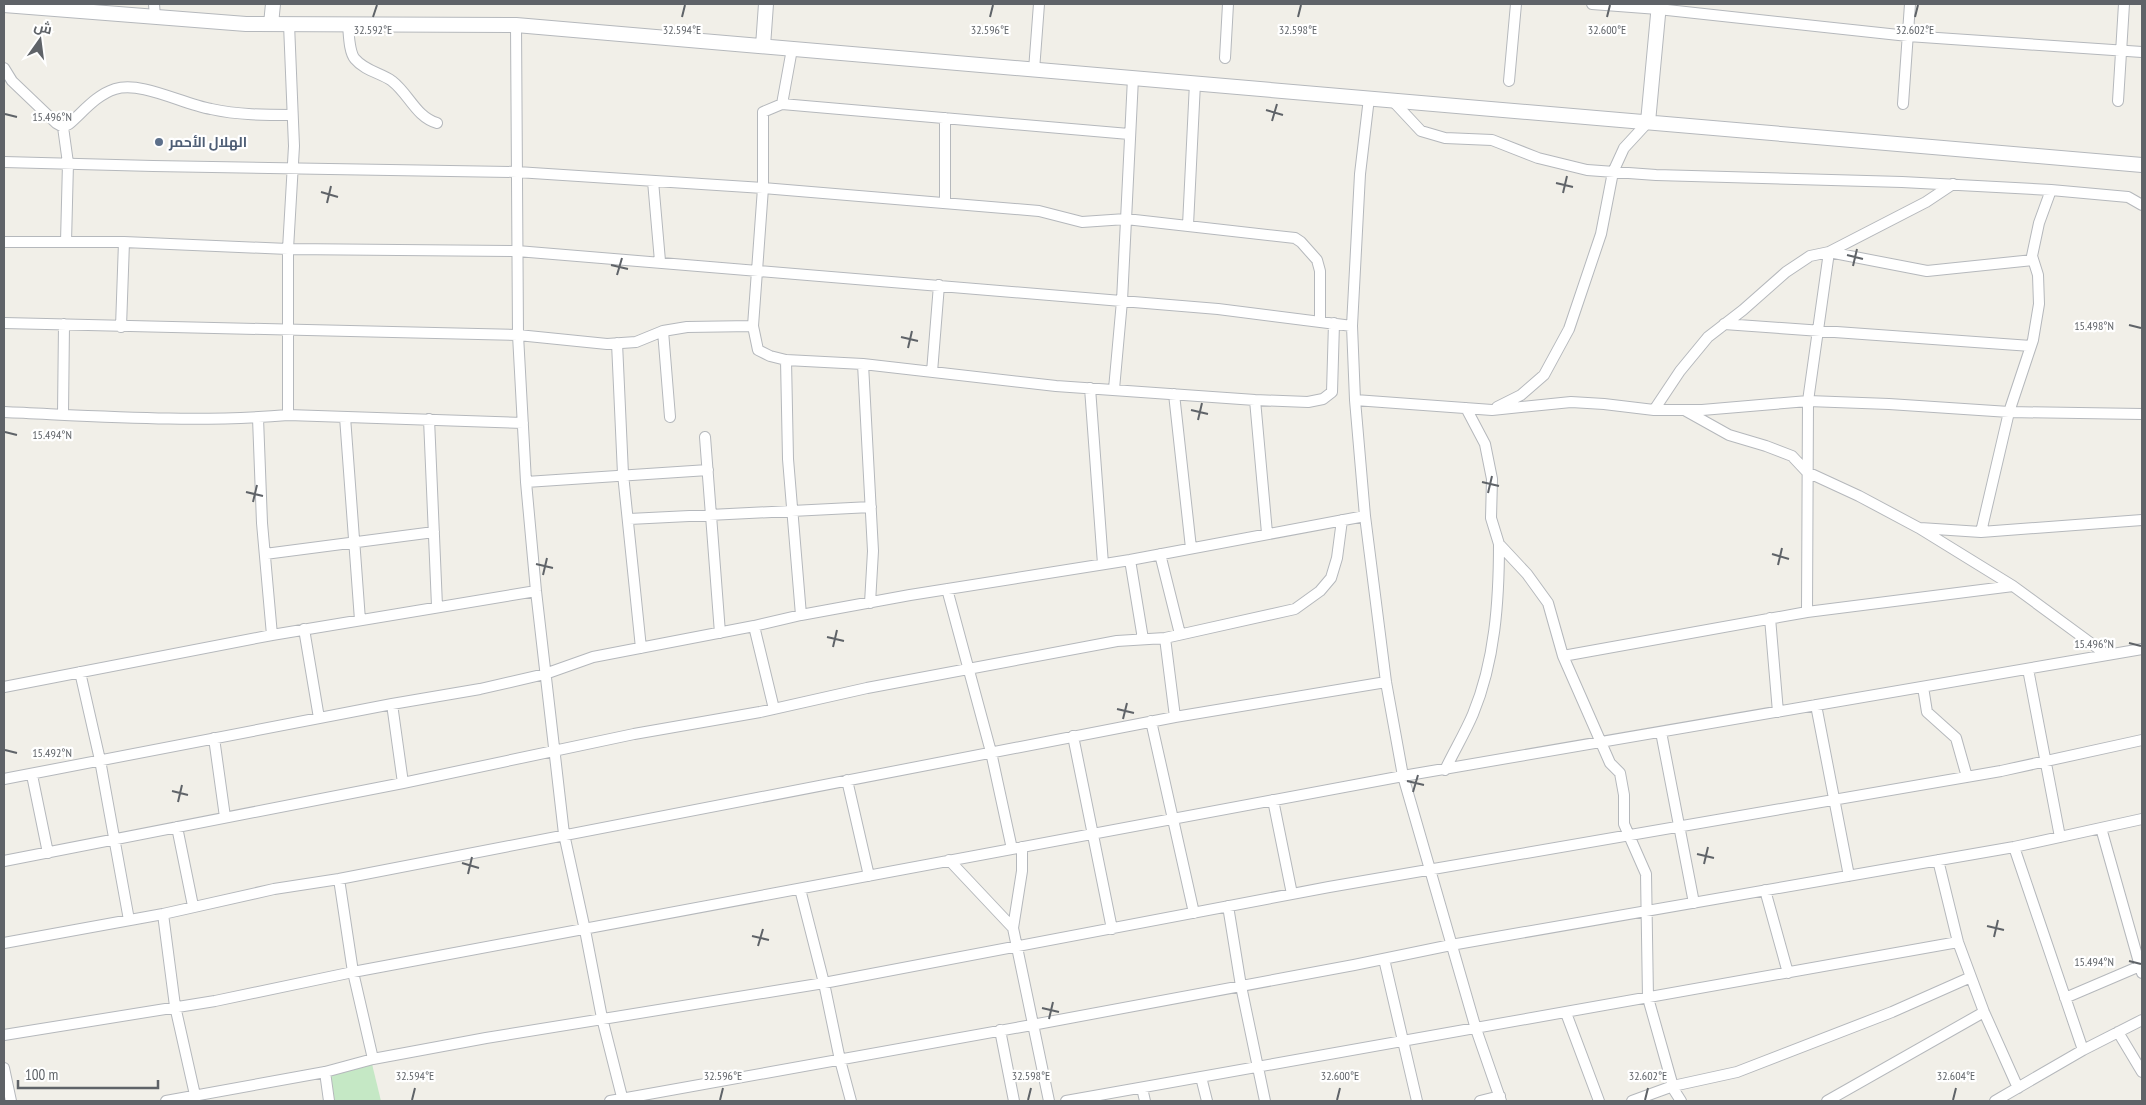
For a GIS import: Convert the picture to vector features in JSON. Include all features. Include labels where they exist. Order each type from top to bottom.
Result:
[{"type":"street","points":[[271,24],[273,4]]},
{"type":"street","points":[[763,46],[764,4]]},
{"type":"street","points":[[1034,70],[1039,4]]},
{"type":"street","points":[[1225,58],[1228,4]]},
{"type":"street","points":[[1509,81],[1516,4]]},
{"type":"street","points":[[1592,4],[1658,6],[1908,36],[2142,52]]},
{"type":"street","points":[[1903,104],[1910,4]]},
{"type":"street","points":[[2118,101],[2124,4]]},
{"type":"street","points":[[11,5],[155,10],[271,24],[348,26],[516,25],[2142,165]]},
{"type":"street","points":[[1492,410],[1521,395],[1544,375],[1568,329],[1601,234],[1613,172],[1624,148],[1648,122],[1658,6]]},
{"type":"street","points":[[288,415],[288,249],[294,169],[289,24]]},
{"type":"street","points":[[516,25],[518,335],[526,482],[536,591],[564,834],[586,930],[602,1018],[623,1100]]},
{"type":"street","points":[[348,26],[350,44],[355,59],[372,72],[392,81],[422,115],[437,123]]},
{"type":"street","points":[[782,104],[792,49]]},
{"type":"street","points":[[4,68],[12,81],[56,124],[63,126],[69,124],[100,96],[115,89],[132,87],[210,109],[257,116],[292,115]]},
{"type":"street","points":[[1114,389],[1122,301],[1133,78]]},
{"type":"street","points":[[1188,225],[1195,84]]},
{"type":"street","points":[[1369,98],[1360,174],[1352,326],[1355,400],[1365,516],[1386,682],[1403,776],[1476,1029],[1500,1099],[1480,1101]]},
{"type":"street","points":[[1392,100],[1421,131],[1445,138],[1492,140],[1538,158],[1587,170],[1953,184],[2051,190],[2128,197],[2142,205]]},
{"type":"street","points":[[1129,134],[782,104],[763,112],[763,188],[752,326],[758,350],[770,356],[786,360],[863,364],[1090,388],[1308,402],[1323,399],[1330,395],[1332,389],[1334,323]]},
{"type":"street","points":[[945,118],[945,203]]},
{"type":"street","points":[[63,126],[68,163],[66,242]]},
{"type":"street","points":[[4,162],[517,172],[763,188],[1040,211],[1082,222],[1126,218],[1188,225],[1294,238],[1301,242],[1317,260],[1320,271],[1320,322]]},
{"type":"street","points":[[653,181],[660,261]]},
{"type":"street","points":[[1654,410],[1680,371],[1708,337],[1786,272],[1810,256],[1828,252],[1926,202],[1953,184]]},
{"type":"street","points":[[1981,532],[2009,412],[2031,346],[2040,304],[2038,275],[2032,256],[2039,223],[2051,190]]},
{"type":"street","points":[[4,242],[124,242],[288,249],[517,251],[660,261],[1218,309],[1352,326]]},
{"type":"street","points":[[121,327],[124,242]]},
{"type":"street","points":[[1828,252],[1927,270],[2033,260]]},
{"type":"street","points":[[1807,612],[1808,401],[1828,252]]},
{"type":"street","points":[[932,372],[939,285]]},
{"type":"street","points":[[4,323],[518,335],[580,343],[636,342],[663,331],[687,327],[752,326]]},
{"type":"street","points":[[64,324],[64,414]]},
{"type":"street","points":[[1724,324],[2031,346]]},
{"type":"street","points":[[663,331],[670,417]]},
{"type":"street","points":[[617,343],[623,474],[641,648]]},
{"type":"street","points":[[786,360],[788,459],[801,615]]},
{"type":"street","points":[[863,364],[873,551],[870,603]]},
{"type":"street","points":[[1090,388],[1103,564]]},
{"type":"street","points":[[1174,394],[1190,548]]},
{"type":"street","points":[[1256,400],[1267,533]]},
{"type":"street","points":[[1355,400],[1492,410],[1571,402],[1654,410],[1685,410],[1748,407],[1808,401],[2009,412],[2142,414]]},
{"type":"street","points":[[1445,770],[1473,715],[1487,674],[1495,624],[1499,575],[1499,544],[1491,518],[1492,479],[1485,444],[1466,408]]},
{"type":"street","points":[[1685,410],[1728,435],[1792,456],[1807,472],[1859,496],[1918,528],[2013,586],[2107,655]]},
{"type":"street","points":[[4,412],[64,414],[102,418],[258,418],[288,415],[522,423]]},
{"type":"street","points":[[345,417],[360,620]]},
{"type":"street","points":[[258,418],[265,554],[272,635]]},
{"type":"street","points":[[429,419],[437,606]]},
{"type":"street","points":[[705,437],[720,633]]},
{"type":"street","points":[[526,482],[623,474],[708,470]]},
{"type":"street","points":[[629,519],[871,507]]},
{"type":"street","points":[[4,779],[392,704],[480,689],[545,674],[593,657],[720,633],[801,615],[947,589],[1130,560],[1365,516]]},
{"type":"street","points":[[4,862],[403,783],[634,734],[774,709],[867,688],[1117,641],[1165,638],[1295,609],[1307,602],[1331,578],[1337,558],[1342,520]]},
{"type":"street","points":[[1918,528],[1981,532],[2142,520]]},
{"type":"street","points":[[265,554],[434,532]]},
{"type":"street","points":[[1499,544],[1527,574],[1548,603],[1563,656],[1610,763],[1620,774],[1624,795],[1624,824],[1646,874],[1648,998],[1673,1086],[1681,1101]]},
{"type":"street","points":[[1160,554],[1180,634]]},
{"type":"street","points":[[1130,560],[1142,639]]},
{"type":"street","points":[[1563,656],[1807,612],[2013,586]]},
{"type":"street","points":[[947,589],[1022,871],[1013,928],[1049,1101]]},
{"type":"street","points":[[4,687],[304,629],[536,591]]},
{"type":"street","points":[[1770,618],[1778,712]]},
{"type":"street","points":[[754,626],[774,709]]},
{"type":"street","points":[[304,629],[319,718]]},
{"type":"street","points":[[1165,638],[1175,717]]},
{"type":"street","points":[[4,1035],[215,1001],[353,972],[1403,776],[2142,649]]},
{"type":"street","points":[[2028,669],[2060,837]]},
{"type":"street","points":[[80,672],[100,760],[129,920]]},
{"type":"street","points":[[4,943],[163,914],[274,889],[339,879],[1151,721],[1386,682]]},
{"type":"street","points":[[1923,687],[1927,712],[1956,738],[1967,777]]},
{"type":"street","points":[[392,704],[403,783]]},
{"type":"street","points":[[1816,705],[1849,876]]},
{"type":"street","points":[[1151,721],[1194,913]]},
{"type":"street","points":[[1662,732],[1694,903]]},
{"type":"street","points":[[1073,736],[1112,928]]},
{"type":"street","points":[[214,738],[225,817]]},
{"type":"street","points":[[166,1101],[325,1072],[373,1059],[602,1018],[694,1006],[1018,947],[1292,894],[1967,777],[2142,740]]},
{"type":"street","points":[[32,774],[48,853]]},
{"type":"street","points":[[847,780],[869,876]]},
{"type":"street","points":[[1273,800],[1292,894]]},
{"type":"street","points":[[610,1101],[1032,1025],[1451,945],[2014,847],[2142,820]]},
{"type":"street","points":[[178,827],[193,906]]},
{"type":"street","points":[[2065,998],[2141,969],[2101,828]]},
{"type":"street","points":[[2014,847],[2083,1050]]},
{"type":"street","points":[[949,860],[1013,928]]},
{"type":"street","points":[[1938,860],[1958,942],[1984,1012],[2018,1088]]},
{"type":"street","points":[[339,879],[353,972],[373,1059]]},
{"type":"street","points":[[800,889],[851,1101]]},
{"type":"street","points":[[1765,890],[1788,973]]},
{"type":"street","points":[[1228,906],[1241,986],[1265,1101]]},
{"type":"street","points":[[163,914],[175,1006],[195,1095]]},
{"type":"street","points":[[1066,1101],[1958,942]]},
{"type":"street","points":[[1384,959],[1417,1101]]},
{"type":"street","points":[[1632,1101],[1673,1086],[1737,1072],[1892,1012],[1971,977]]},
{"type":"street","points":[[1829,1101],[1984,1012]]},
{"type":"street","points":[[1566,1013],[1599,1101]]},
{"type":"street","points":[[1995,1101],[2083,1050],[2142,1020]]},
{"type":"street","points":[[1000,1030],[1014,1101]]},
{"type":"street","points":[[2118,1032],[2142,1072]]},
{"type":"street","points":[[4,1068],[11,1101]]},
{"type":"street","points":[[325,1072],[329,1101]]},
{"type":"street","points":[[1201,1077],[1207,1101]]},
{"type":"street","points":[[1142,1088],[1145,1101]]},
{"type":"green space","points":[[372,1064],[381,1101],[333,1101],[329,1074]]},
{"type":"place","name":"الهلال الأحمر","points":[[159,142]]}]
